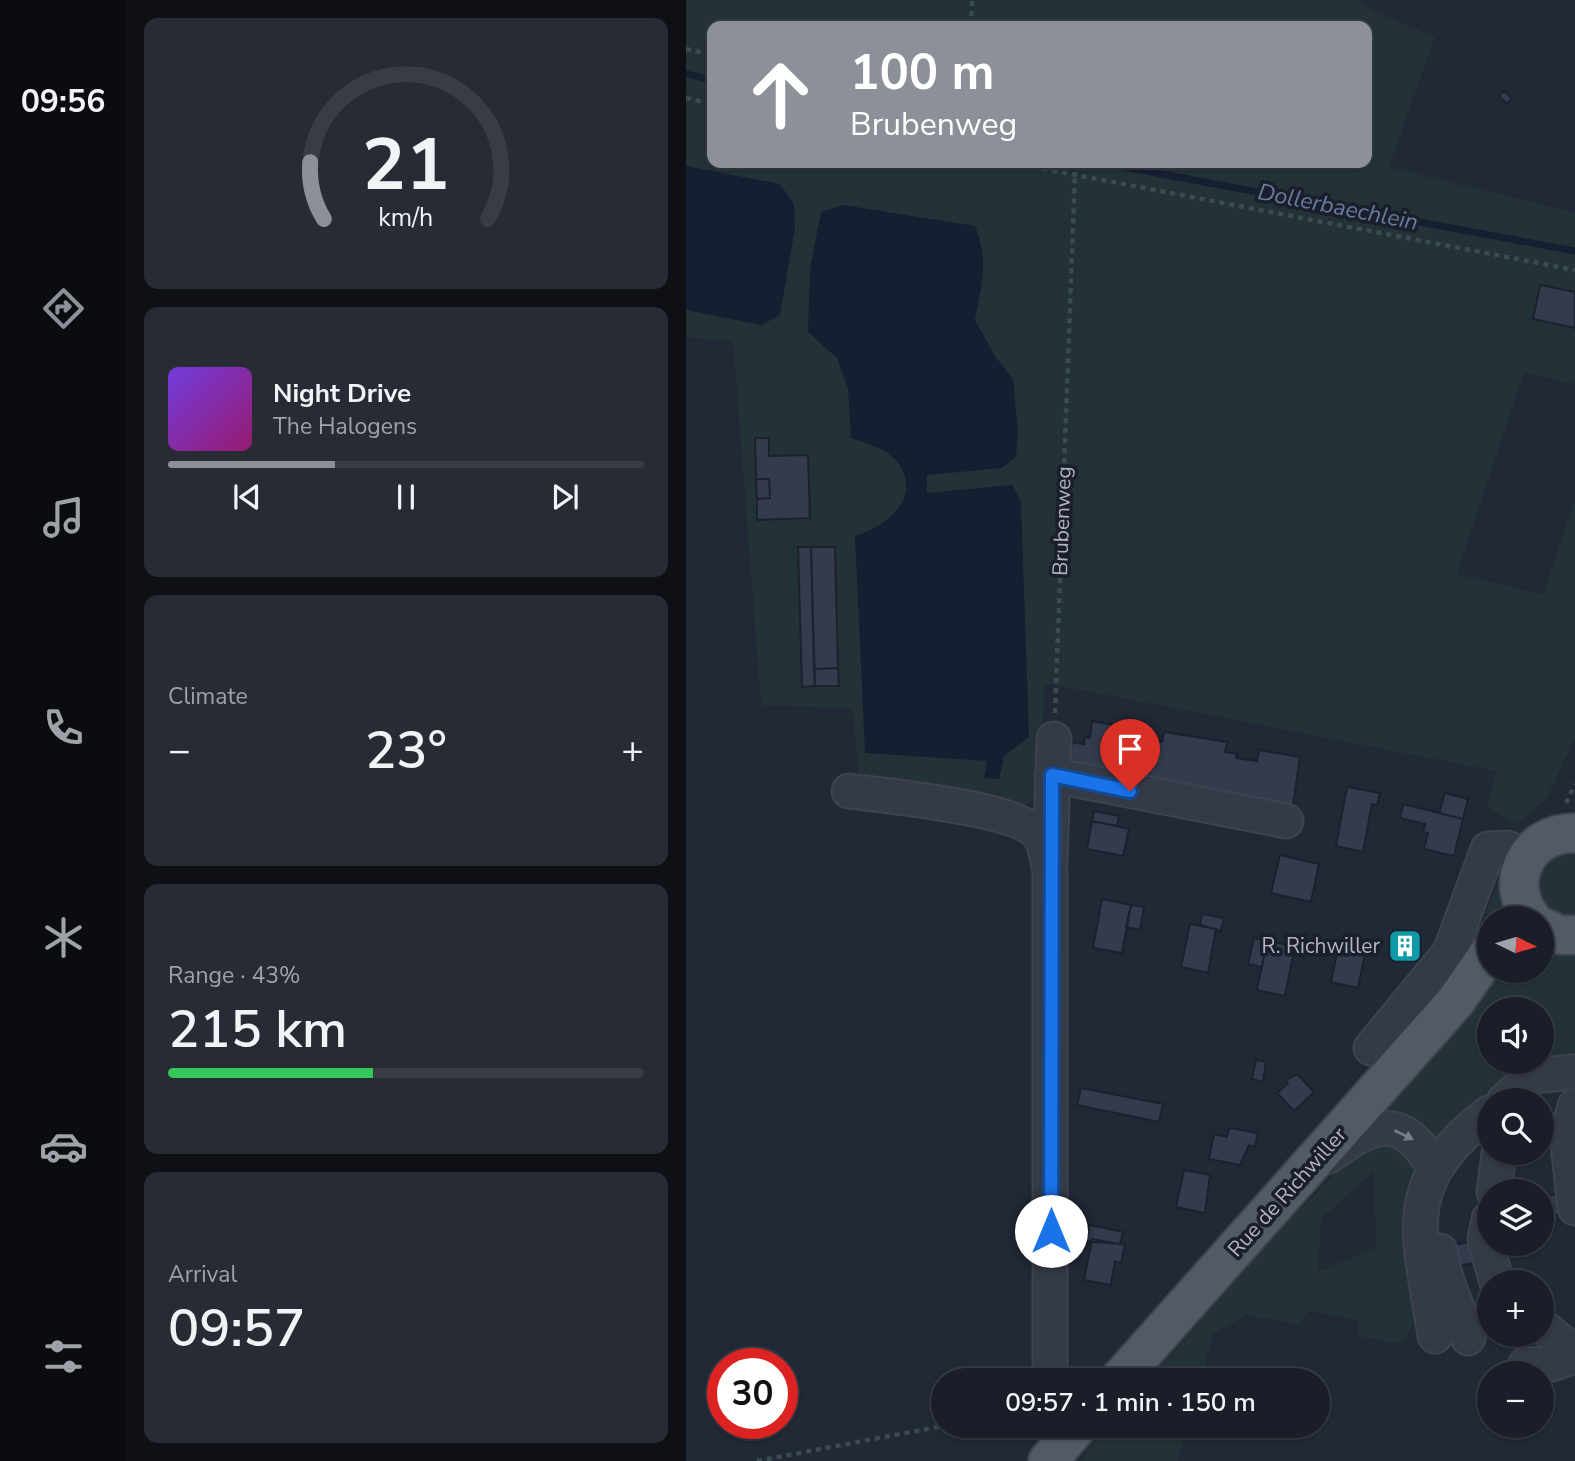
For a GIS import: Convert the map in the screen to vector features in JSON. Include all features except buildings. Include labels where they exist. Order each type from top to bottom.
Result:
[{"type":"main road","points":[[1530,906],[1518,881],[1527,855],[1535,845],[1569,821]]},
{"type":"main road","name":"Rue de Richwiller","points":[[1130,1368],[1455,1002],[1477,970]]},
{"type":"main road","name":"Rue de Richwiller","points":[[1455,1002],[1477,983]]},
{"type":"street","points":[[1050,1368],[1050,870],[1054,739]]},
{"type":"street","points":[[1052,775],[1286,821]]},
{"type":"street","points":[[849,791],[951,805],[1020,822],[1041,837],[1050,870]]},
{"type":"street","points":[[1371,1048],[1450,952],[1488,849],[1507,848],[1527,855]]},
{"type":"street","points":[[1519,1088],[1532,1076],[1575,1072]]},
{"type":"street","points":[[1554,1092],[1575,1091]]},
{"type":"street","points":[[1575,1106],[1567,1136],[1575,1208]]},
{"type":"street","points":[[1435,1336],[1419,1235],[1422,1202],[1434,1167],[1462,1134],[1477,1122]]},
{"type":"street","points":[[1303,1175],[1357,1135],[1379,1127],[1399,1131],[1420,1143],[1434,1167]]},
{"type":"street","points":[[1468,1338],[1443,1272],[1437,1231],[1443,1199],[1455,1169],[1477,1146]]},
{"type":"street","points":[[1554,1337],[1575,1355],[1554,1363]]},
{"type":"path","points":[[971,21],[972,0]]},
{"type":"path","points":[[686,49],[707,54]]},
{"type":"path","points":[[686,98],[707,103]]},
{"type":"path","points":[[1047,168],[1575,270]]},
{"type":"path","name":"Brubenweg","points":[[1054,739],[1075,172]]},
{"type":"path","points":[[1569,821],[1575,784]]},
{"type":"path","points":[[757,1461],[931,1428]]},
{"type":"shaded area","points":[[686,0],[1359,0],[1366,7],[1435,37],[1389,167],[1575,213],[1575,384],[1524,373],[1457,574],[1543,595],[1575,500],[1575,738],[1547,798],[1517,825],[1487,806],[1496,771],[1045,683],[1039,795],[1018,810],[861,811],[853,709],[761,705],[733,342],[686,337]]},
{"type":"shaded area","points":[[1566,853],[1575,853],[1575,917],[1561,914],[1542,898],[1539,878],[1553,859]]},
{"type":"shaded area","points":[[1503,868],[1508,900],[1505,906],[1489,906]]},
{"type":"shaded area","points":[[1575,947],[1575,1063],[1534,1088],[1477,1088],[1477,1123],[1436,1148],[1419,1310],[1403,1344],[1358,1336],[1359,1320],[1308,1311],[1300,1325],[1247,1315],[1214,1333],[1204,1368],[1159,1368],[1277,1233],[1364,1144],[1378,1117],[1471,1016],[1477,1001],[1477,1074],[1554,1074],[1554,997],[1479,996],[1492,984],[1554,984],[1554,949]],"holes":[[[1374,1171],[1376,1248],[1318,1272],[1321,1219]]]},
{"type":"shaded area","points":[[1099,1438],[1185,1438],[1178,1461],[1079,1461]]},
{"type":"water","points":[[686,166],[780,184],[794,204],[795,229],[780,315],[761,325],[686,310]]},
{"type":"water","points":[[843,205],[975,226],[979,239],[983,273],[975,320],[995,356],[1013,379],[1018,432],[1016,457],[1002,468],[927,475],[927,493],[1012,485],[1021,501],[1029,737],[1004,756],[999,779],[984,778],[987,761],[865,753],[855,536],[888,519],[903,500],[906,489],[905,477],[895,459],[877,448],[851,438],[848,389],[837,358],[808,332],[810,269],[821,212]]},
{"type":"waterway","name":"Dollerbaechlein","points":[[686,74],[707,79]]},
{"type":"waterway","name":"Dollerbaechlein","points":[[1129,168],[1575,251]]},
{"type":"place","name":"R. Richwiller","points":[[1405,946]]},
{"type":"route","points":[[1051,1231],[1052,775],[1130,791]]}]
